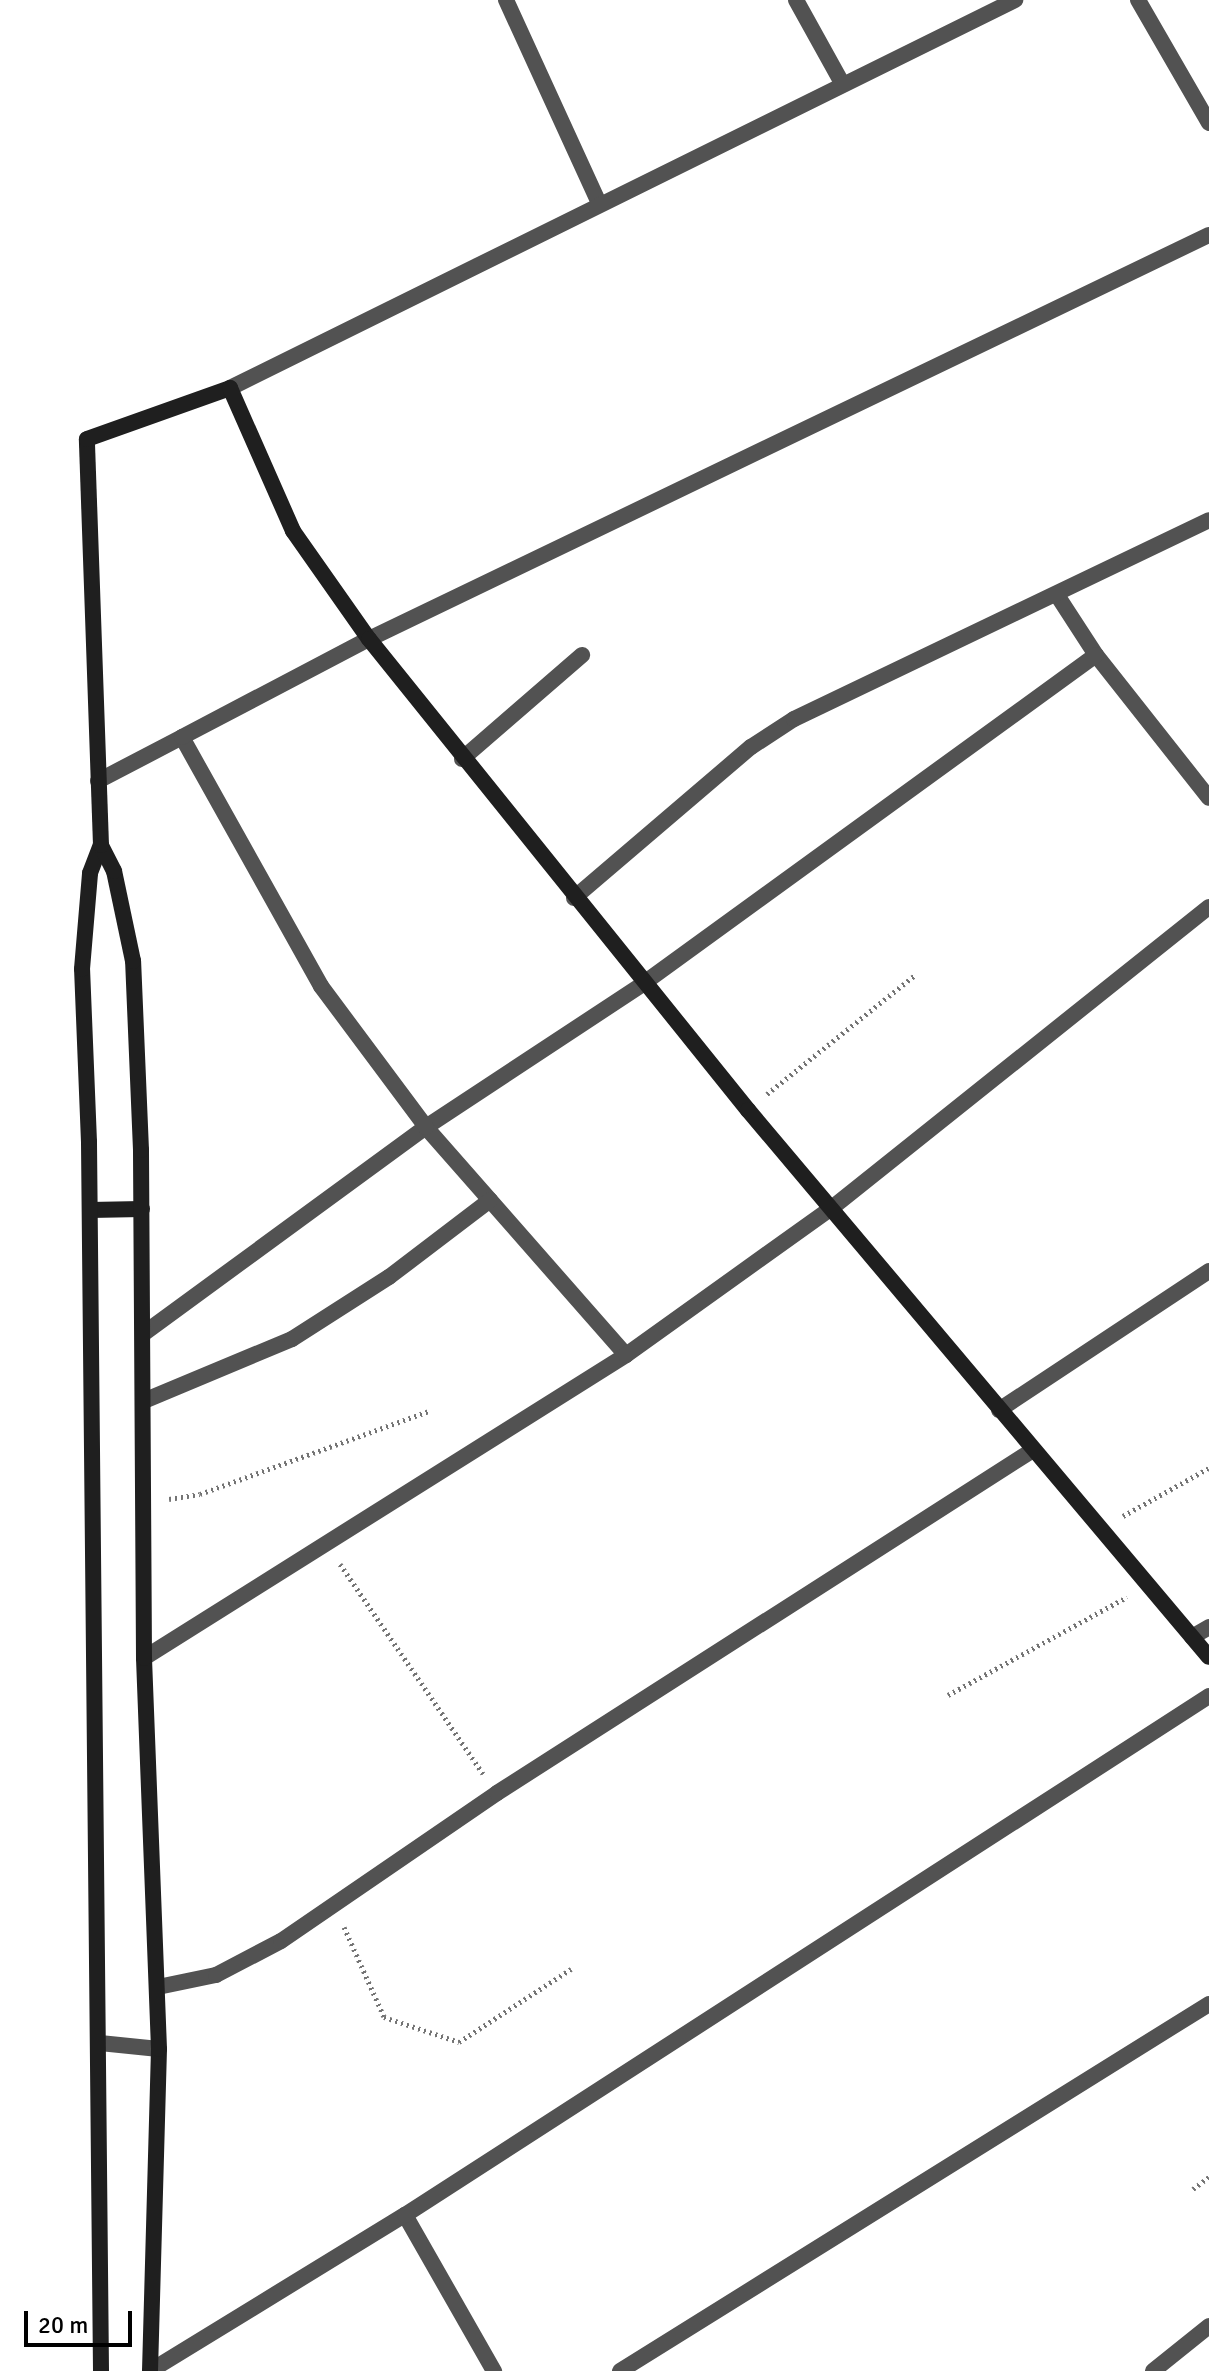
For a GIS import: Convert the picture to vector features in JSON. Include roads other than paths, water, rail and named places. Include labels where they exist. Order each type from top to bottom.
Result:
[{"type":"street","points":[[506,0],[599,203]]},
{"type":"street","points":[[796,0],[842,83]]},
{"type":"street","points":[[150,2371],[159,2049],[144,1658],[146,1400],[142,1209],[133,961],[114,871],[101,845],[87,439],[230,388],[1015,0]]},
{"type":"street","points":[[1138,0],[1209,123]]},
{"type":"street","points":[[98,781],[369,639],[1209,235]]},
{"type":"street","points":[[230,388],[293,531],[369,639],[462,759],[748,1110],[833,1207],[999,1410],[1209,1657]]},
{"type":"street","points":[[574,898],[751,747],[794,719],[848,689],[1057,595],[1209,520]]},
{"type":"street","points":[[1057,595],[1096,655],[1209,798]]},
{"type":"street","points":[[462,759],[582,655]]},
{"type":"street","points":[[143,1334],[426,1127],[644,983],[1096,655]]},
{"type":"street","points":[[182,737],[321,986],[426,1127],[626,1355]]},
{"type":"street","points":[[101,845],[90,873],[82,969],[90,1210],[101,2371]]},
{"type":"street","points":[[144,1658],[328,1547],[626,1355],[833,1207],[1209,907]]},
{"type":"street","points":[[146,1400],[304,1332],[389,1277],[490,1200]]},
{"type":"street","points":[[90,1210],[142,1209]]},
{"type":"street","points":[[999,1410],[1209,1271]]},
{"type":"street","points":[[158,1987],[216,1975],[335,1907],[497,1793],[1033,1450]]},
{"type":"street","points":[[1192,1637],[1209,1627]]},
{"type":"street","points":[[150,2371],[405,2215],[1209,1696]]},
{"type":"street","points":[[620,2371],[1209,2004]]},
{"type":"street","points":[[100,2043],[159,2049]]},
{"type":"street","points":[[405,2215],[494,2371]]},
{"type":"street","points":[[1153,2371],[1209,2326]]}]
